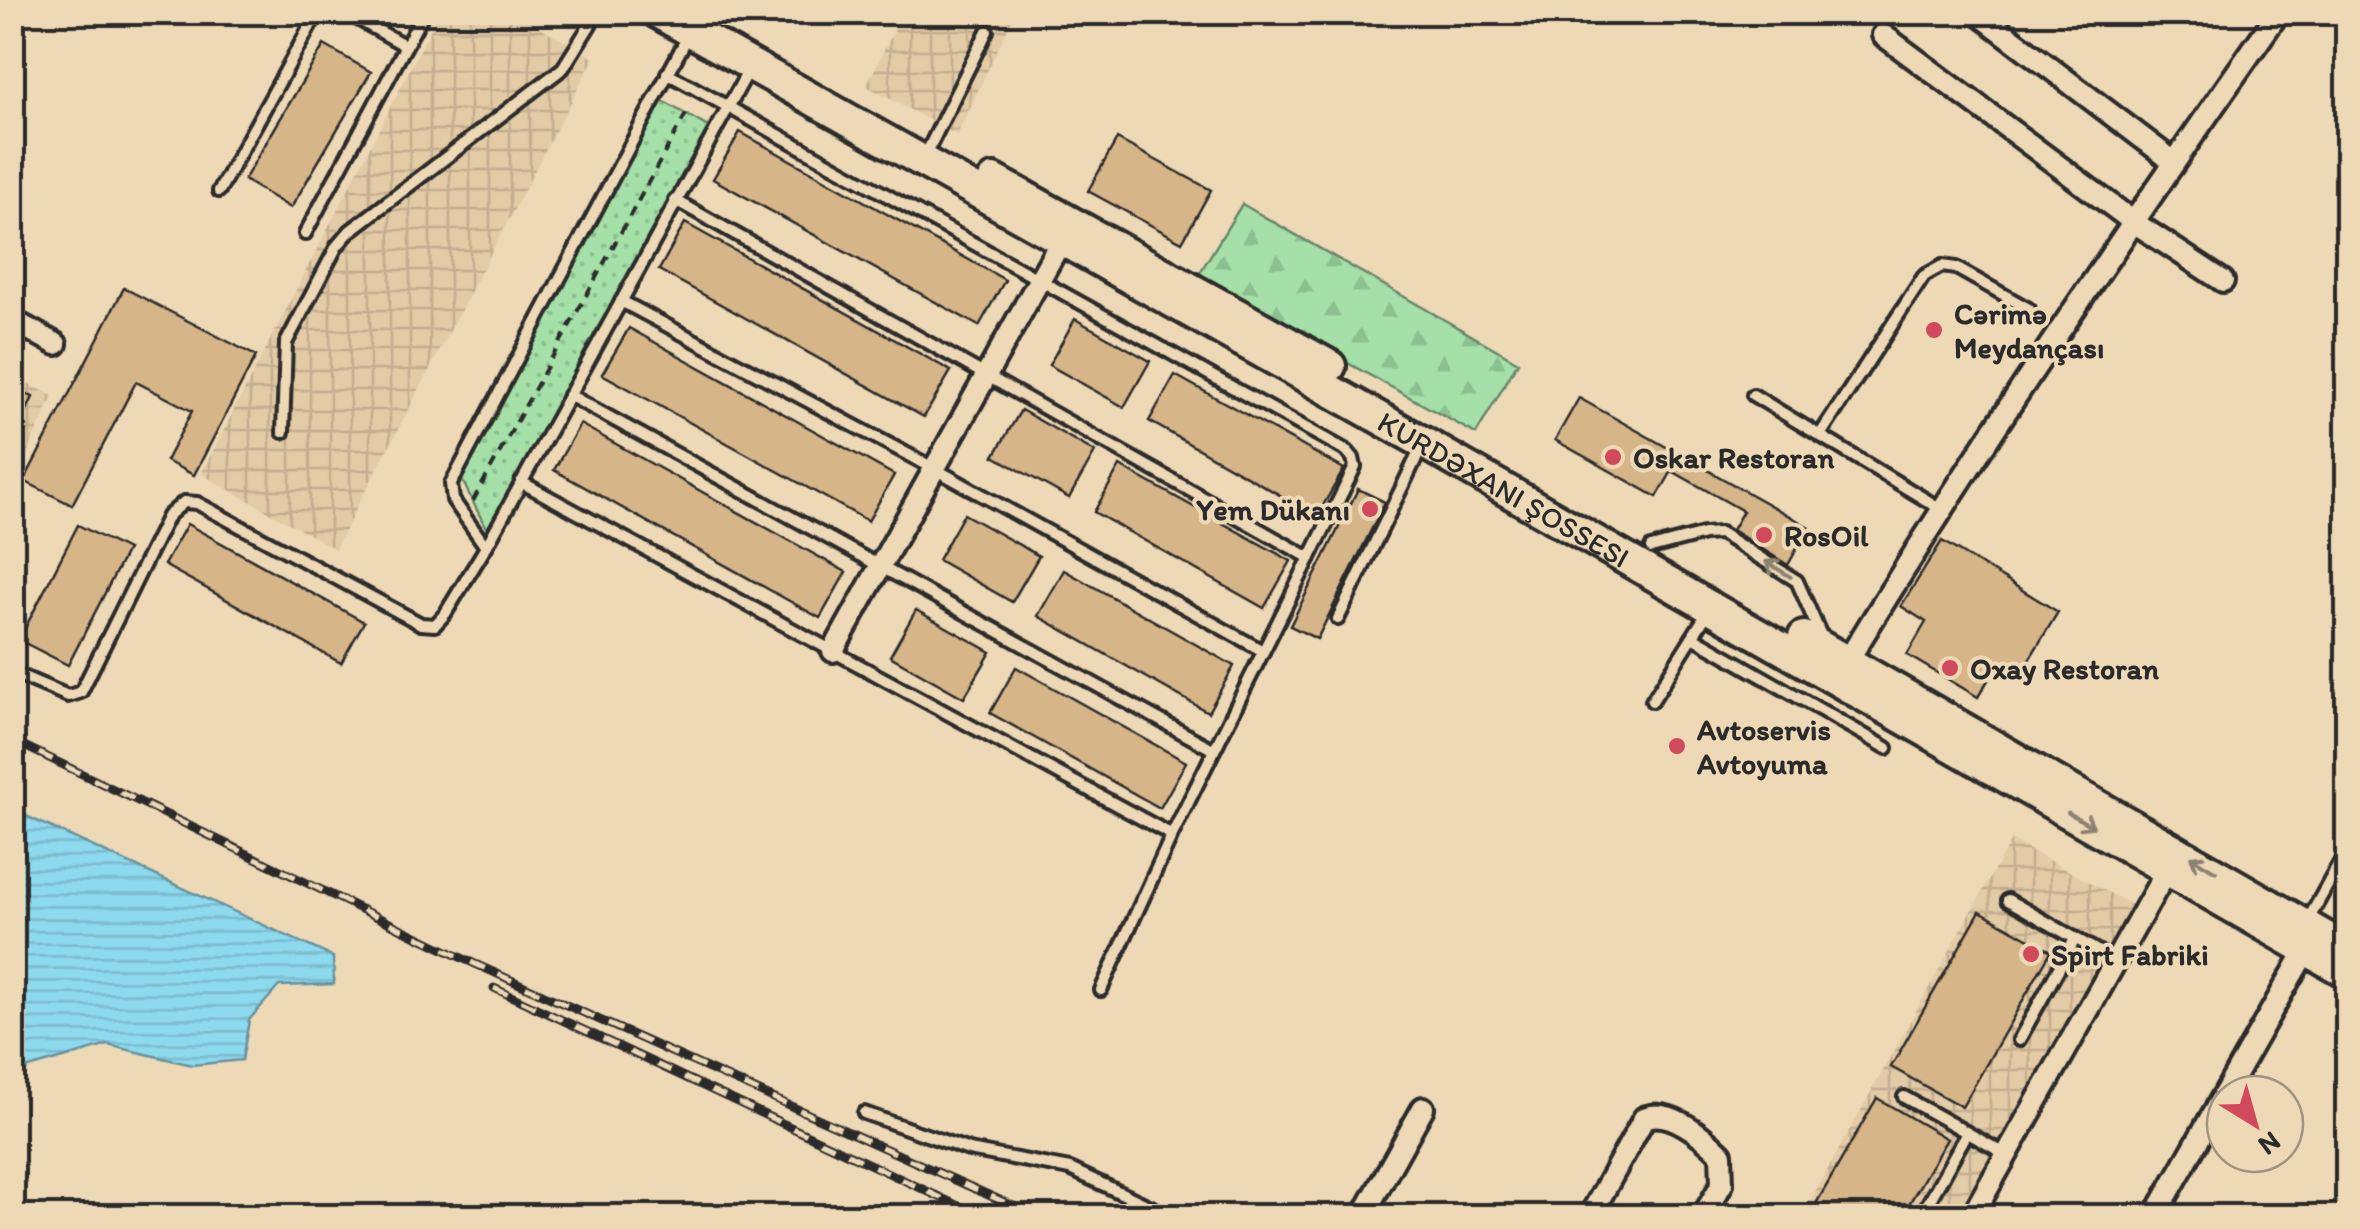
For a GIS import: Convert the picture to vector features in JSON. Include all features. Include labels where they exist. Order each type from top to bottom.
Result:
[{"type":"main road","points":[[657,12],[694,22],[930,146],[1424,443],[1711,607],[1830,659],[2306,938],[2348,973]]},
{"type":"main road","points":[[694,22],[751,66],[1067,231],[1651,548],[2167,870],[2306,938],[2348,949]]},
{"type":"street","points":[[1830,659],[1940,509],[2279,12]]},
{"type":"street","points":[[1979,14],[2174,162]]},
{"type":"street","points":[[1883,35],[2135,223],[2223,281]]},
{"type":"street","points":[[833,651],[1067,231]]},
{"type":"street","points":[[12,320],[56,344]]},
{"type":"street","points":[[1972,1216],[2167,870]]},
{"type":"street","points":[[2155,1216],[2306,938]]},
{"type":"street","points":[[1363,1216],[1423,1108]]},
{"type":"street","points":[[1590,1216],[1644,1118],[1655,1114],[1668,1117],[1706,1140],[1721,1154],[1722,1184],[1704,1216]]},
{"type":"lane","points":[[219,191],[318,12]]},
{"type":"lane","points":[[345,12],[406,46]]},
{"type":"lane","points":[[306,234],[424,12]]},
{"type":"lane","points":[[283,432],[286,343],[336,246],[350,231],[563,68],[598,12]]},
{"type":"lane","points":[[486,547],[453,500],[450,484],[694,22]]},
{"type":"lane","points":[[930,146],[987,30]]},
{"type":"lane","points":[[12,672],[68,696],[81,692],[168,516],[184,502],[197,503],[421,624],[435,625],[446,614],[486,547],[751,66]]},
{"type":"lane","points":[[667,73],[1354,458],[1355,467],[1172,835],[1101,990]]},
{"type":"lane","points":[[676,200],[1310,558]]},
{"type":"lane","points":[[1820,435],[1924,276],[1942,266],[1956,268],[2029,310]]},
{"type":"lane","points":[[621,300],[1264,652]]},
{"type":"lane","points":[[569,394],[1214,750]]},
{"type":"lane","points":[[1753,394],[1940,509]]},
{"type":"lane","points":[[1338,619],[1393,499],[1424,443]]},
{"type":"lane","points":[[521,482],[1172,835]]},
{"type":"lane","points":[[1651,548],[1720,533],[1797,582],[1830,659]]},
{"type":"lane","points":[[1652,700],[1711,607]]},
{"type":"lane","points":[[1693,637],[1886,748]]},
{"type":"lane","points":[[2306,938],[2348,848]]},
{"type":"lane","points":[[2008,900],[2115,961]]},
{"type":"lane","points":[[2020,1040],[2075,939]]},
{"type":"lane","points":[[1904,1097],[2008,1156]]},
{"type":"lane","points":[[864,1113],[969,1150],[1070,1169],[1170,1216]]},
{"type":"lane","points":[[1921,1216],[1967,1132]]},
{"type":"path","points":[[473,501],[686,114]]},
{"type":"shaded area","points":[[439,13],[515,13],[594,58],[335,549],[201,474]]},
{"type":"shaded area","points":[[903,13],[1015,13],[957,135],[866,86]]},
{"type":"shaded area","points":[[13,376],[53,396],[13,485]]},
{"type":"shaded area","points":[[13,485],[24,493],[13,520]]},
{"type":"shaded area","points":[[2011,840],[2134,906],[1961,1216],[1802,1216]]},
{"type":"green space","points":[[661,100],[708,127],[487,530],[462,480]]},
{"type":"green space","points":[[1242,204],[1518,362],[1476,434],[1196,279]]},
{"type":"water","points":[[13,810],[333,957],[334,984],[279,986],[249,1020],[242,1060],[192,1065],[108,1045],[29,1068],[13,1079]]},
{"type":"building","points":[[324,45],[371,72],[291,208],[244,180]]},
{"type":"building","points":[[740,132],[1005,280],[979,326],[713,179]]},
{"type":"building","points":[[1117,139],[1211,190],[1182,242],[1088,191]]},
{"type":"building","points":[[685,223],[951,371],[924,417],[659,270]]},
{"type":"building","points":[[124,288],[256,356],[194,475],[166,461],[192,411],[136,382],[72,505],[24,481]]},
{"type":"building","points":[[1075,319],[1150,361],[1124,407],[1049,365]]},
{"type":"building","points":[[629,328],[894,475],[868,521],[602,374]]},
{"type":"building","points":[[1175,375],[1344,469],[1317,516],[1149,421]]},
{"type":"building","points":[[12,387],[33,397],[12,442]]},
{"type":"building","points":[[1579,398],[1809,527],[1788,565],[1732,530],[1743,511],[1672,471],[1657,497],[1555,440]]},
{"type":"building","points":[[1021,410],[1095,452],[1069,498],[994,456]]},
{"type":"building","points":[[580,424],[846,572],[820,618],[554,470]]},
{"type":"building","points":[[1120,466],[1291,561],[1264,608],[1094,512]]},
{"type":"building","points":[[1358,489],[1385,502],[1317,639],[1290,626]]},
{"type":"building","points":[[964,514],[1039,556],[1012,602],[938,560]]},
{"type":"building","points":[[187,524],[364,622],[341,663],[164,565]]},
{"type":"building","points":[[78,525],[127,550],[68,665],[19,640]]},
{"type":"building","points":[[1942,541],[2058,612],[2018,678],[1997,665],[1978,697],[1907,655],[1926,622],[1901,606]]},
{"type":"building","points":[[1064,570],[1234,666],[1208,712],[1038,616]]},
{"type":"building","points":[[916,610],[991,652],[964,698],[890,656]]},
{"type":"building","points":[[1016,667],[1186,762],[1160,808],[990,713]]},
{"type":"building","points":[[1980,911],[2051,951],[1962,1107],[1891,1067]]},
{"type":"building","points":[[1877,1098],[1947,1139],[1902,1216],[1809,1216]]},
{"type":"railway","points":[[12,740],[462,958],[1035,1216]]},
{"type":"railway","points":[[494,988],[980,1216]]},
{"type":"place","name":"Cərimə Meydançası","points":[[1934,330]]},
{"type":"place","name":"Oskar Restoran","points":[[1613,457]]},
{"type":"place","name":"Yem Dükanı","points":[[1370,509]]},
{"type":"place","name":"RosOil","points":[[1764,535]]},
{"type":"place","name":"Oxay Restoran","points":[[1950,668]]},
{"type":"place","name":"Avtoservis Avtoyuma","points":[[1677,746]]},
{"type":"place","name":"Spirt Fabriki","points":[[2031,954]]}]
